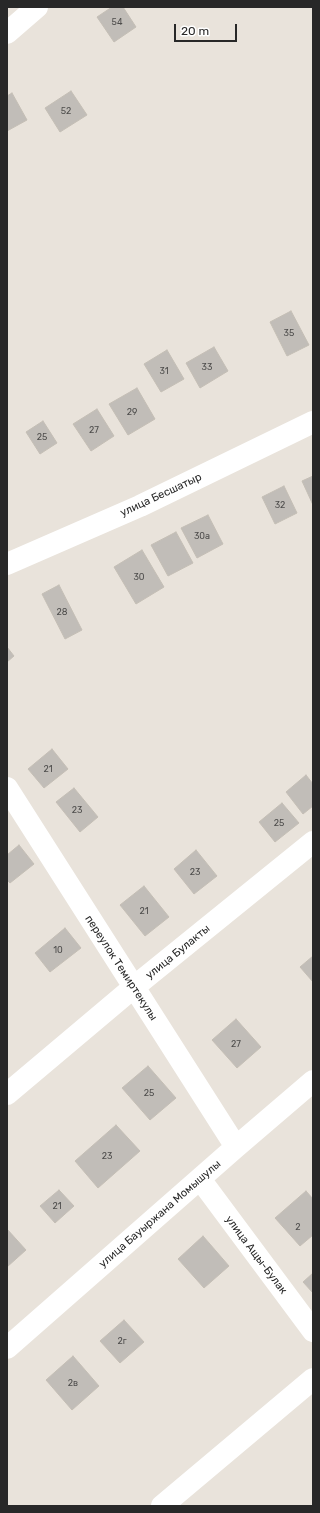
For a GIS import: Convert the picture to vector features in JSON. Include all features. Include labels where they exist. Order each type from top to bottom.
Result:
[{"type":"street","points":[[7,33],[37,7]]},
{"type":"street","name":"улица Бесшатыр","points":[[7,564],[140,506],[313,422]]},
{"type":"street","name":"переулок Темиртекулы","points":[[7,788],[236,1147]]},
{"type":"street","name":"улица Булакты","points":[[7,1094],[134,987],[313,842]]},
{"type":"street","name":"улица Бауыржана Момышулы","points":[[7,1348],[313,1081]]},
{"type":"street","name":"улица Ащы-Булак","points":[[200,1179],[313,1330]]},
{"type":"street","points":[[162,1506],[313,1379]]},
{"type":"building","points":[[112,7],[123,7],[136,27],[114,42],[97,17]]},
{"type":"building","points":[[71,91],[87,115],[60,132],[45,108]]},
{"type":"building","points":[[12,93],[27,120],[7,131],[7,96]]},
{"type":"building","points":[[291,311],[309,345],[287,356],[270,322]]},
{"type":"building","points":[[214,347],[228,371],[200,388],[186,363]]},
{"type":"building","points":[[167,350],[184,379],[161,392],[144,364]]},
{"type":"building","points":[[137,388],[155,419],[128,435],[109,404]]},
{"type":"building","points":[[97,409],[114,436],[91,451],[73,424]]},
{"type":"building","points":[[43,421],[57,443],[40,454],[26,432]]},
{"type":"building","points":[[313,476],[313,505],[302,481]]},
{"type":"building","points":[[284,486],[297,513],[275,524],[262,497]]},
{"type":"building","points":[[208,515],[223,544],[197,558],[181,528]]},
{"type":"building","points":[[176,532],[193,563],[168,576],[151,545]]},
{"type":"building","points":[[142,550],[164,587],[136,604],[114,567]]},
{"type":"building","points":[[59,585],[82,630],[65,639],[42,594]]},
{"type":"building","points":[[7,647],[14,656],[7,662]]},
{"type":"building","points":[[52,749],[68,769],[44,788],[28,769]]},
{"type":"building","points":[[306,775],[313,784],[313,806],[303,814],[286,792]]},
{"type":"building","points":[[74,788],[98,817],[80,832],[56,802]]},
{"type":"building","points":[[282,803],[299,823],[275,842],[259,822]]},
{"type":"building","points":[[19,845],[34,864],[10,883],[7,880],[7,855]]},
{"type":"building","points":[[196,850],[217,876],[194,894],[174,869]]},
{"type":"building","points":[[144,886],[169,917],[145,936],[120,905]]},
{"type":"building","points":[[65,928],[81,948],[50,972],[35,953]]},
{"type":"building","points":[[313,956],[313,982],[300,967]]},
{"type":"building","points":[[236,1019],[261,1047],[237,1068],[212,1040]]},
{"type":"building","points":[[148,1066],[176,1098],[150,1120],[122,1088]]},
{"type":"building","points":[[116,1125],[140,1151],[98,1188],[75,1161]]},
{"type":"building","points":[[59,1190],[74,1206],[55,1223],[40,1206]]},
{"type":"building","points":[[306,1191],[313,1199],[313,1235],[300,1246],[275,1218]]},
{"type":"building","points":[[7,1229],[26,1250],[7,1267]]},
{"type":"building","points":[[203,1236],[229,1266],[204,1288],[178,1259]]},
{"type":"building","points":[[313,1273],[313,1293],[303,1282]]},
{"type":"building","points":[[124,1320],[144,1342],[120,1363],[100,1341]]},
{"type":"building","points":[[73,1356],[99,1386],[72,1410],[46,1380]]}]
